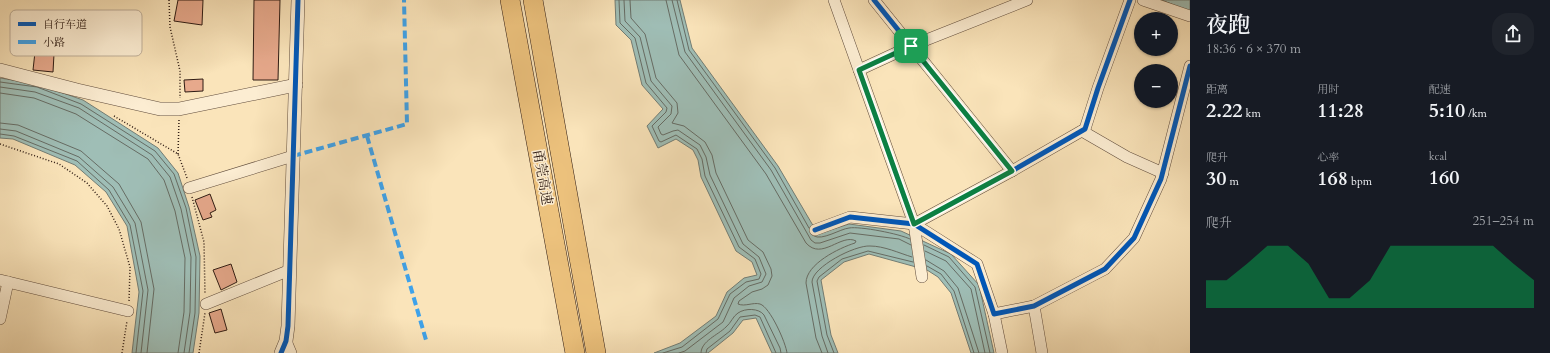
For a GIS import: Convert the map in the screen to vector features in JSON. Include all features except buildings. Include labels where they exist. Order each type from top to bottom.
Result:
[{"type":"highway","name":"甬莞高速","points":[[510,0],[575,353]]},
{"type":"highway","name":"甬莞高速","points":[[533,0],[596,353]]},
{"type":"street","points":[[286,349],[290,270],[298,0]]},
{"type":"street","points":[[874,0],[1012,171]]},
{"type":"street","points":[[859,70],[911,46],[1027,0]]},
{"type":"street","points":[[915,229],[1085,129],[1130,0]]},
{"type":"street","points":[[1143,0],[1190,16]]},
{"type":"street","points":[[836,1],[915,229],[922,274]]},
{"type":"street","points":[[994,314],[1034,306],[1105,269],[1134,238],[1163,173],[1190,66]]},
{"type":"street","points":[[0,70],[76,90],[160,109],[179,109],[296,85]]},
{"type":"street","points":[[1082,131],[1127,157],[1163,173]]},
{"type":"street","points":[[190,188],[293,156]]},
{"type":"street","points":[[815,230],[850,217],[915,229],[977,264],[994,314],[1002,353]]},
{"type":"street","points":[[206,304],[290,270]]},
{"type":"street","points":[[0,319],[4,281],[128,311]]},
{"type":"street","points":[[1034,306],[1042,353]]},
{"type":"path","points":[[169,0],[170,28],[180,71],[178,154],[190,188],[204,242],[206,304],[199,353]]},
{"type":"path","points":[[114,116],[178,154]]},
{"type":"path","points":[[0,144],[59,164],[87,183],[107,206],[119,229],[130,268],[128,311],[122,353]]},
{"type":"water","points":[[615,0],[680,0],[692,48],[778,166],[818,234],[849,224],[901,231],[951,254],[979,285],[994,353],[971,353],[951,293],[938,277],[927,270],[869,254],[844,262],[821,280],[831,335],[838,353],[772,353],[756,318],[743,320],[733,333],[708,353],[654,353],[680,343],[716,316],[727,292],[744,278],[757,275],[752,262],[736,251],[701,177],[698,160],[693,150],[676,139],[658,148],[647,126],[663,109],[642,85],[631,40],[616,25]]},
{"type":"water","points":[[1162,0],[1190,0],[1190,12]]},
{"type":"water","points":[[0,78],[37,84],[83,100],[158,148],[178,173],[189,207],[200,256],[199,313],[193,353],[132,353],[139,292],[127,226],[106,192],[75,165],[13,139],[0,138]]},
{"type":"marked path","points":[[293,156],[407,124],[404,0]]},
{"type":"marked path","points":[[367,136],[426,340]]},
{"type":"cycle path","points":[[281,353],[286,341],[288,326],[298,0]]},
{"type":"cycle path","points":[[874,0],[1012,171],[1085,129],[1098,88],[1130,0]]},
{"type":"cycle path","points":[[815,230],[850,217],[914,224],[977,264],[994,314],[1034,306],[1105,269],[1134,238],[1161,179],[1190,66]]},
{"type":"route","points":[[911,46],[1012,171],[914,224],[859,70],[911,46]]}]
